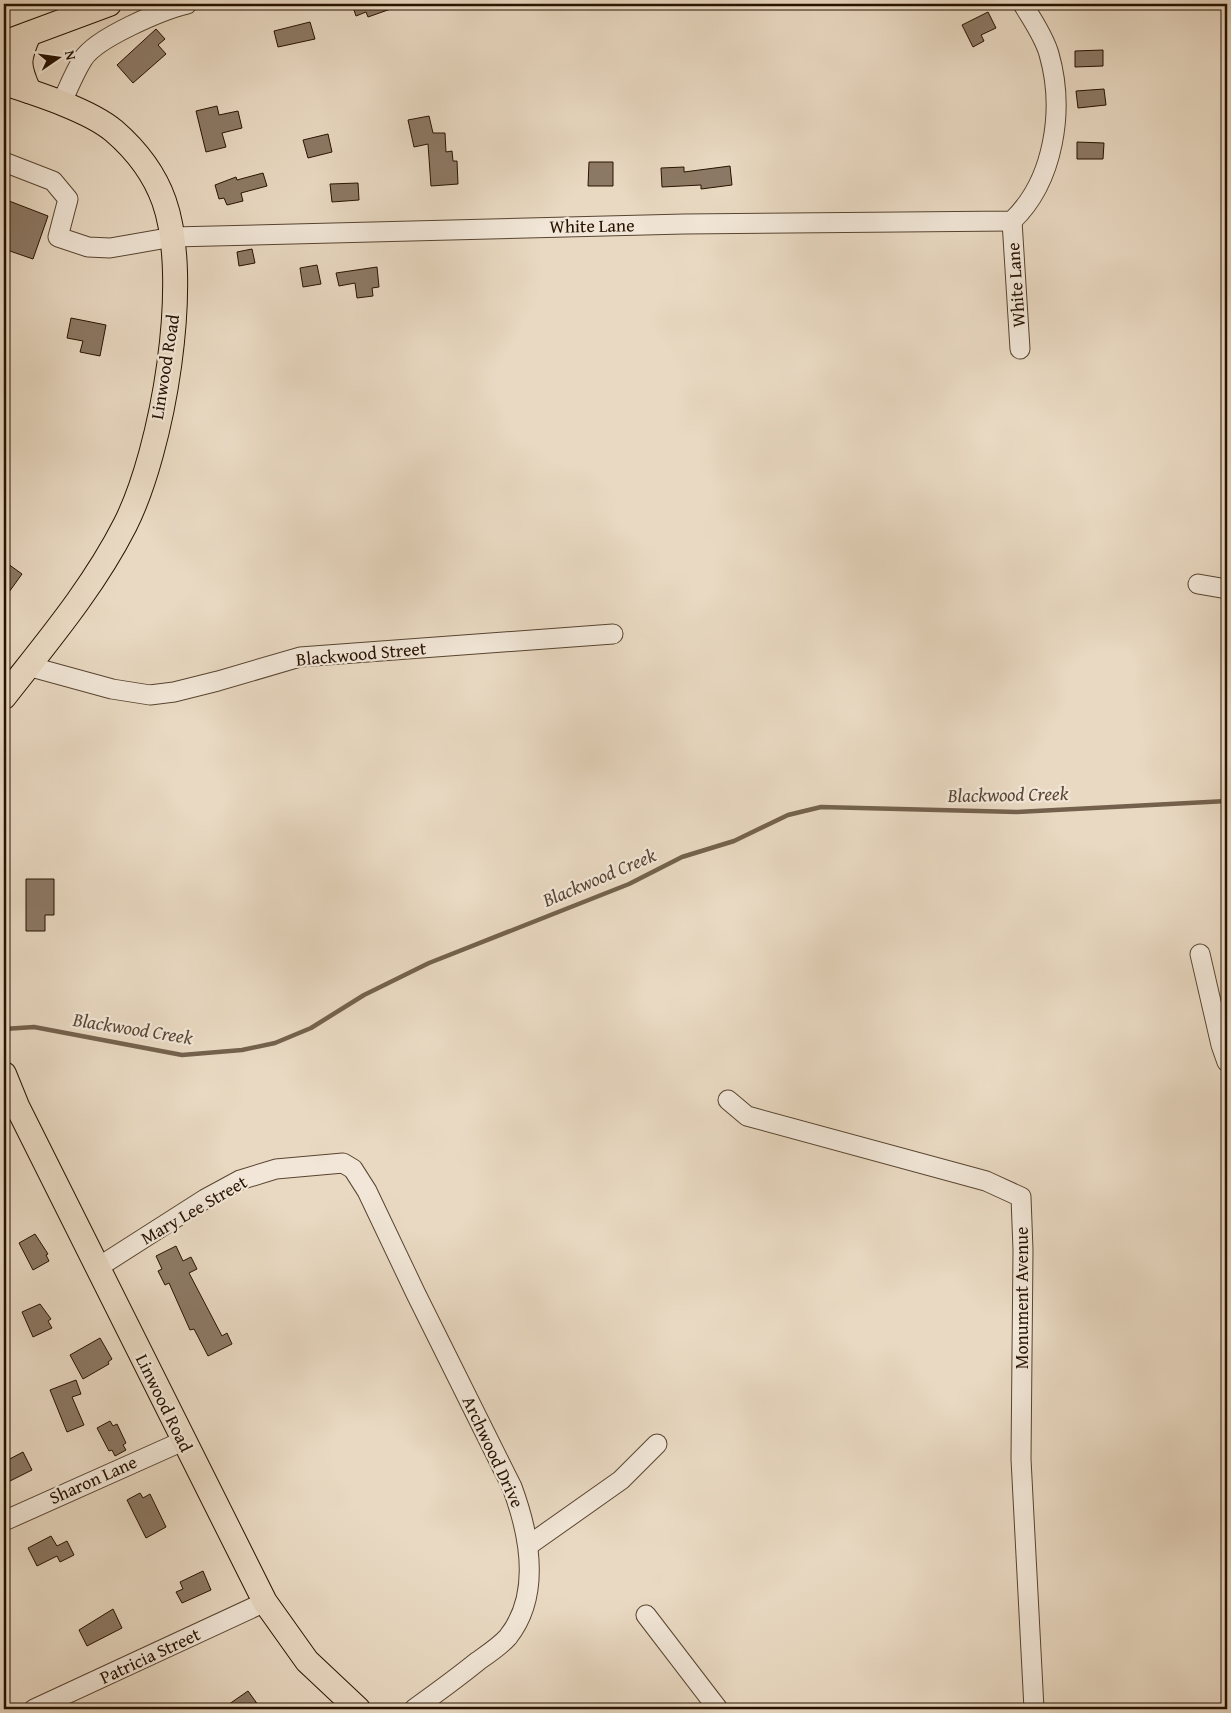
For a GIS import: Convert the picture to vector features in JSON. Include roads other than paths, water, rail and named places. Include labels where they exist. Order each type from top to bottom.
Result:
[{"type":"main road","points":[[4,43],[109,4]]},
{"type":"main road","points":[[29,91],[20,70],[20,56],[30,34]]},
{"type":"main road","name":"Linwood Road","points":[[4,82],[91,117],[112,130],[133,151],[152,174],[164,201],[173,237],[176,274],[170,351],[148,464],[126,523],[102,566],[4,698]]},
{"type":"main road","name":"Linwood Road","points":[[4,1074],[17,1106],[97,1268],[265,1602],[307,1661],[358,1709]]},
{"type":"street","points":[[61,104],[84,57],[111,37],[132,25],[164,10],[187,4]]},
{"type":"street","name":"White Lane","points":[[1020,349],[1012,221],[1034,196],[1050,157],[1055,112],[1054,78],[1049,53],[1023,4]]},
{"type":"street","name":"White Lane","points":[[4,162],[53,181],[68,199],[58,237],[88,247],[110,248],[173,237],[684,224],[1012,221]]},
{"type":"street","points":[[1198,584],[1227,589]]},
{"type":"street","name":"Blackwood Street","points":[[28,666],[112,689],[150,695],[174,692],[218,681],[300,657],[612,634]]},
{"type":"street","points":[[1200,954],[1221,1045],[1227,1062]]},
{"type":"street","name":"Monument Avenue","points":[[728,1100],[747,1116],[986,1181],[1021,1197],[1023,1250],[1021,1459],[1034,1709]]},
{"type":"street","name":"Mary Lee Street","points":[[97,1268],[205,1199],[257,1174],[321,1163],[343,1162],[353,1169]]},
{"type":"street","name":"Archwood Drive","points":[[353,1169],[367,1191],[420,1303],[512,1486],[522,1512],[529,1545],[528,1582],[524,1602],[518,1620],[507,1637],[414,1709]]},
{"type":"street","name":"Sharon Lane","points":[[4,1521],[184,1441]]},
{"type":"street","points":[[529,1545],[621,1480],[657,1444]]},
{"type":"street","name":"Patricia Street","points":[[34,1709],[265,1602]]},
{"type":"street","points":[[646,1615],[718,1709]]},
{"type":"waterway","name":"Blackwood Creek","points":[[4,1029],[34,1027],[182,1055],[242,1050],[275,1043],[311,1028],[364,995],[429,963],[629,884],[682,857],[734,841],[788,815],[821,807],[1017,812],[1227,801]]}]
